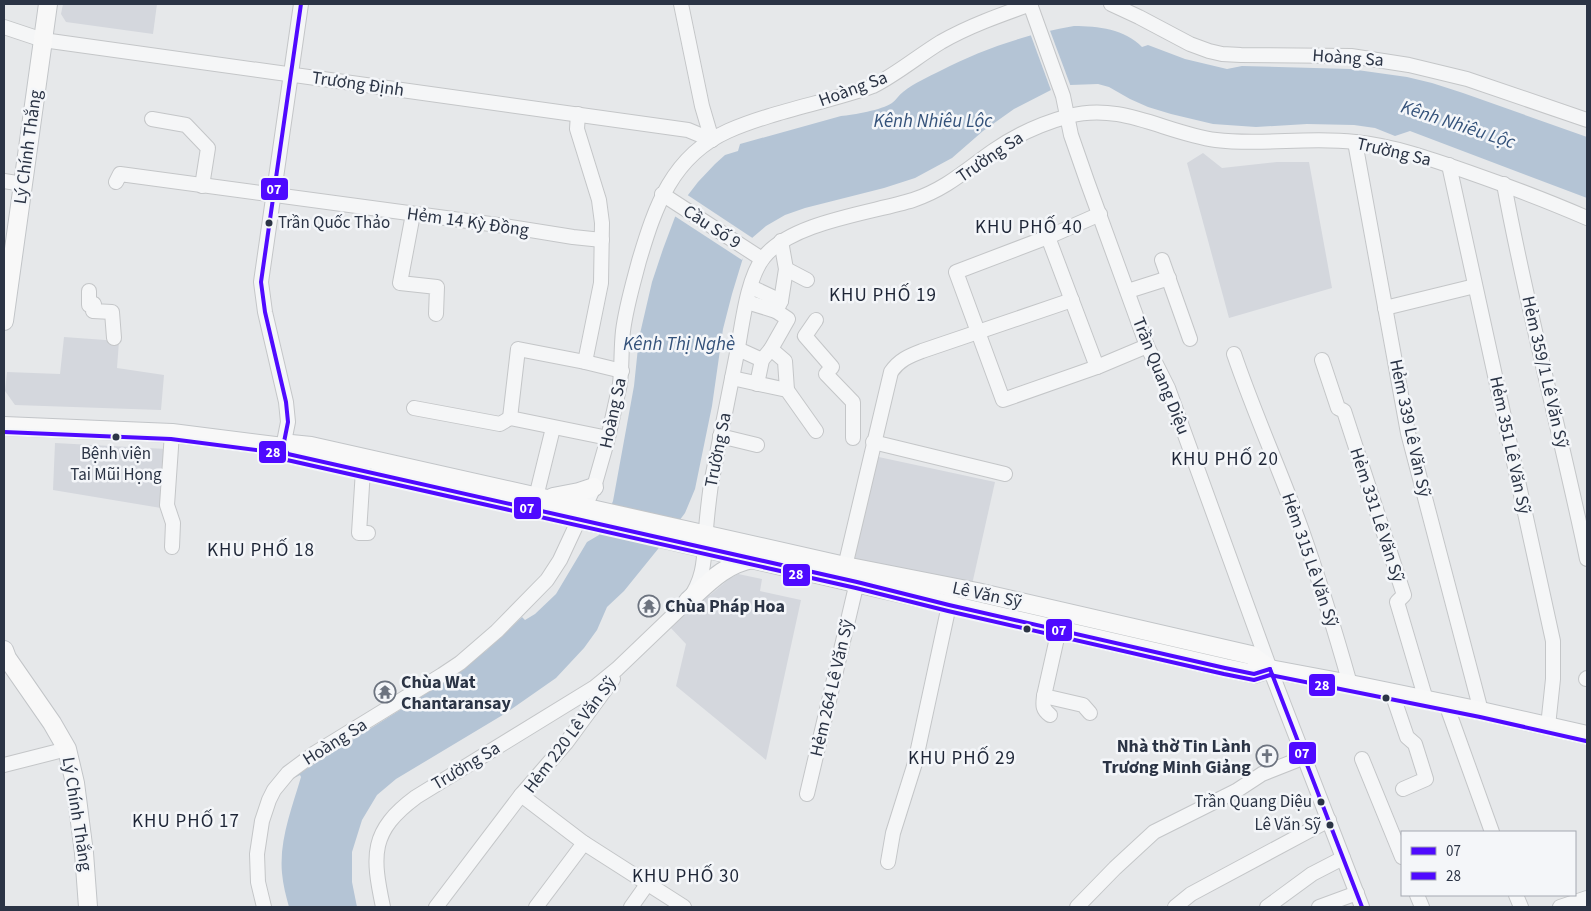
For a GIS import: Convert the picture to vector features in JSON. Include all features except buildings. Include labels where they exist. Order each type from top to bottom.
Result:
[{"type":"main road","name":"Lý Chính Thắng","points":[[4,320],[48,4]]},
{"type":"main road","points":[[4,426],[172,433],[283,447],[291,444],[311,446],[540,498],[583,513]]},
{"type":"main road","points":[[283,447],[288,454],[583,513]]},
{"type":"main road","points":[[540,498],[571,494],[594,487]]},
{"type":"main road","name":"Lê Văn Sỹ","points":[[583,513],[848,575]]},
{"type":"main road","name":"Lê Văn Sỹ","points":[[706,541],[754,559],[848,575],[1251,655],[1270,669],[1481,710],[1587,735]]},
{"type":"main road","points":[[688,602],[726,568],[754,559]]},
{"type":"main road","name":"Lê Văn Sỹ","points":[[951,596],[1059,629],[1254,674],[1270,669]]},
{"type":"main road","name":"Lý Chính Thắng","points":[[4,650],[12,666],[52,723],[67,749],[75,783],[84,853],[88,907]]},
{"type":"street","points":[[283,447],[288,422],[286,402],[265,312],[261,282],[301,4]]},
{"type":"street","points":[[681,4],[702,106],[712,140]]},
{"type":"street","name":"Hoàng Sa","points":[[264,907],[257,872],[258,838],[267,805],[274,790],[281,781],[315,753],[442,675],[485,642],[547,580],[560,560],[594,487],[608,438],[622,371],[623,332],[630,294],[651,223],[662,194],[686,161],[698,150],[726,132],[749,123],[873,86],[942,42],[988,19],[1030,4]]},
{"type":"street","name":"Trần Quang Diệu","points":[[1030,4],[1063,96],[1071,135],[1147,346],[1168,388],[1270,669],[1362,907]]},
{"type":"street","name":"Hoàng Sa","points":[[1111,4],[1190,44],[1222,54],[1351,56],[1409,64],[1466,79],[1587,120]]},
{"type":"street","name":"Trương Định","points":[[4,27],[43,40],[688,130],[712,140]]},
{"type":"street","name":"Trường Sa","points":[[383,907],[377,874],[377,850],[383,830],[395,814],[416,797],[595,687],[688,602],[702,572],[710,490],[747,302],[756,271],[762,259],[781,241],[808,228],[934,192],[952,182],[1007,142],[1026,132],[1067,116],[1114,113],[1131,116],[1196,136],[1226,141],[1335,140],[1391,148],[1504,184],[1587,218]]},
{"type":"street","points":[[578,114],[578,129],[599,200],[602,240],[601,283],[592,321],[586,362]]},
{"type":"street","points":[[152,119],[186,125],[208,148],[202,186]]},
{"type":"street","name":"Hẻm 339 Lê Văn Sỹ","points":[[1355,142],[1408,433],[1481,710]]},
{"type":"street","name":"Hẻm 351 Lê Văn Sỹ","points":[[1449,165],[1552,641],[1553,680],[1548,726]]},
{"type":"street","name":"Hẻm 14 Kỳ Ðồng","points":[[116,182],[120,174],[504,226],[573,238],[602,240]]},
{"type":"street","points":[[4,182],[23,184]]},
{"type":"street","name":"Hẻm 359/1 Lê Văn Sỹ","points":[[1504,184],[1514,239],[1564,448],[1587,559]]},
{"type":"street","name":"Cầu Số 9","points":[[662,194],[762,259]]},
{"type":"street","points":[[413,214],[400,283],[437,288],[436,314]]},
{"type":"street","points":[[1100,214],[1048,237],[956,272],[1003,400],[1147,346]]},
{"type":"street","points":[[1048,237],[1097,366]]},
{"type":"street","points":[[779,306],[786,269],[781,241]]},
{"type":"street","points":[[1162,260],[1190,339]]},
{"type":"street","points":[[786,269],[807,280]]},
{"type":"street","points":[[1128,292],[1169,278]]},
{"type":"street","points":[[1385,308],[1475,286]]},
{"type":"street","points":[[751,288],[779,306],[788,320],[771,349],[762,360],[757,384]]},
{"type":"street","points":[[89,291],[89,304],[94,304],[94,311],[112,312],[114,338]]},
{"type":"street","points":[[978,332],[1072,300]]},
{"type":"street","points":[[747,302],[779,306]]},
{"type":"street","points":[[816,320],[805,336],[832,366],[826,374],[853,402],[853,438]]},
{"type":"street","name":"Hẻm 264 Lê Văn Sỹ","points":[[807,794],[874,442],[891,372],[897,364],[907,357],[978,332]]},
{"type":"street","points":[[510,418],[518,349],[622,371]]},
{"type":"street","points":[[738,349],[762,360]]},
{"type":"street","points":[[771,349],[785,361],[787,390],[816,431]]},
{"type":"street","name":"Hẻm 315 Lê Văn Sỹ","points":[[1234,354],[1250,401],[1300,527],[1326,602],[1350,684]]},
{"type":"street","name":"Hẻm 331 Lê Văn Sỹ","points":[[1322,360],[1338,408],[1344,411],[1404,595],[1397,602],[1426,700]]},
{"type":"street","points":[[732,378],[787,390]]},
{"type":"street","points":[[414,408],[500,424],[510,418],[608,438]]},
{"type":"street","points":[[540,498],[554,428]]},
{"type":"street","points":[[172,433],[167,505],[173,523],[172,547]]},
{"type":"street","points":[[720,436],[757,445]]},
{"type":"street","points":[[874,442],[1005,474]]},
{"type":"street","points":[[363,470],[359,532],[368,533]]},
{"type":"street","points":[[888,862],[893,833],[915,763],[951,596]]},
{"type":"street","points":[[1050,715],[1044,710],[1043,705],[1059,629]]},
{"type":"street","name":"Hẻm 220 Lê Văn Sỹ","points":[[626,660],[585,718],[521,795],[584,843],[684,907]]},
{"type":"street","points":[[1392,693],[1407,737],[1415,744],[1426,779],[1403,789]]},
{"type":"street","points":[[1044,696],[1083,705],[1090,713]]},
{"type":"street","points":[[570,704],[577,703],[583,706],[585,718]]},
{"type":"street","points":[[1446,704],[1492,831]]},
{"type":"street","points":[[4,765],[67,749]]},
{"type":"street","points":[[1076,907],[1154,832],[1236,791],[1262,774],[1305,757]]},
{"type":"street","points":[[1362,759],[1401,855]]},
{"type":"street","points":[[436,907],[521,795]]},
{"type":"street","points":[[1175,907],[1191,894],[1329,820]]},
{"type":"street","points":[[536,907],[584,843]]},
{"type":"street","points":[[1267,907],[1312,874],[1343,858]]},
{"type":"street","points":[[631,907],[648,884]]},
{"type":"street","points":[[1319,907],[1357,893]]},
{"type":"street","points":[[1560,907],[1587,898]]},
{"type":"shaded area","points":[[63,4],[157,4],[153,34],[66,22],[61,14]]},
{"type":"shaded area","points":[[1203,153],[1222,168],[1277,162],[1309,162],[1332,288],[1229,318],[1187,163]]},
{"type":"shaded area","points":[[64,337],[119,341],[117,368],[164,375],[161,410],[15,405],[5,391],[7,372],[60,374]]},
{"type":"shaded area","points":[[55,443],[167,449],[161,508],[53,490]]},
{"type":"shaded area","points":[[874,456],[995,482],[971,589],[849,562]]},
{"type":"shaded area","points":[[738,574],[762,579],[760,591],[801,600],[766,760],[676,686],[686,644],[669,626],[704,594],[710,595]]},
{"type":"water","points":[[1074,26],[1119,32],[1128,36],[1142,47],[1148,45],[1185,59],[1227,69],[1242,66],[1350,69],[1407,77],[1463,93],[1587,137],[1587,198],[1410,131],[1395,136],[1375,128],[1354,125],[1307,124],[1256,127],[1213,124],[1148,107],[1109,87],[1098,84],[1070,85],[1051,90],[1014,109],[983,131],[952,158],[915,178],[785,215],[766,226],[752,238],[746,248],[723,329],[712,406],[695,489],[685,513],[624,591],[607,607],[597,630],[584,648],[556,678],[506,713],[396,779],[377,795],[362,820],[352,852],[352,882],[357,907],[289,907],[283,882],[282,848],[301,777],[300,775],[295,776],[446,681],[487,650],[522,617],[525,620],[535,614],[556,594],[587,542],[599,535],[613,501],[634,386],[639,338],[652,282],[675,217],[698,182],[725,155],[738,151],[740,144],[841,116],[882,108],[892,103],[916,83],[988,49],[1039,33]]},
{"type":"pier","points":[[1049,28],[1071,87],[1052,93],[1030,33]]},
{"type":"pier","points":[[686,194],[754,239],[742,260],[673,215]]},
{"type":"transit line","name":"07","points":[[283,447],[288,422],[286,402],[265,312],[261,282],[301,4]]},
{"type":"transit line","name":"28","points":[[4,432],[171,439],[280,453],[287,460],[856,588],[1224,674],[1254,680],[1270,675],[1480,717],[1586,741]]},
{"type":"transit line","name":"07","points":[[283,447],[288,454],[857,582],[1225,668],[1254,674],[1270,669]]},
{"type":"transit line","name":"07","points":[[1270,669],[1362,907]]},
{"type":"place","name":"Trần Quốc Thảo","points":[[269,223]]},
{"type":"place","name":"Bệnh viện Tai Mũi Họng","points":[[116,437]]},
{"type":"place","name":"Chùa Pháp Hoa","points":[[649,606]]},
{"type":"place","name":"Chùa Wat Chantaransay","points":[[385,692]]},
{"type":"place","name":"Nhà thờ Tin Lành Trương Minh Giảng","points":[[1267,756]]},
{"type":"place","name":"Trần Quang Diệu","points":[[1321,802]]},
{"type":"place","name":"Lê Văn Sỹ","points":[[1330,825]]},
{"type":"district","name":"KHU PHỐ 40","points":[[1029,227]]},
{"type":"district","name":"KHU PHỐ 19","points":[[883,295]]},
{"type":"district","name":"KHU PHỐ 20","points":[[1225,459]]},
{"type":"district","name":"KHU PHỐ 18","points":[[261,550]]},
{"type":"district","name":"KHU PHỐ 29","points":[[962,758]]},
{"type":"district","name":"KHU PHỐ 17","points":[[186,821]]},
{"type":"district","name":"KHU PHỐ 30","points":[[686,876]]},
{"type":"water label","name":"Kênh Nhiêu Lộc","points":[[933,121]]},
{"type":"water label","name":"Kênh Nhiêu Lộc","points":[[1458,125]]},
{"type":"water label","name":"Kênh Thị Nghè","points":[[679,344]]}]
